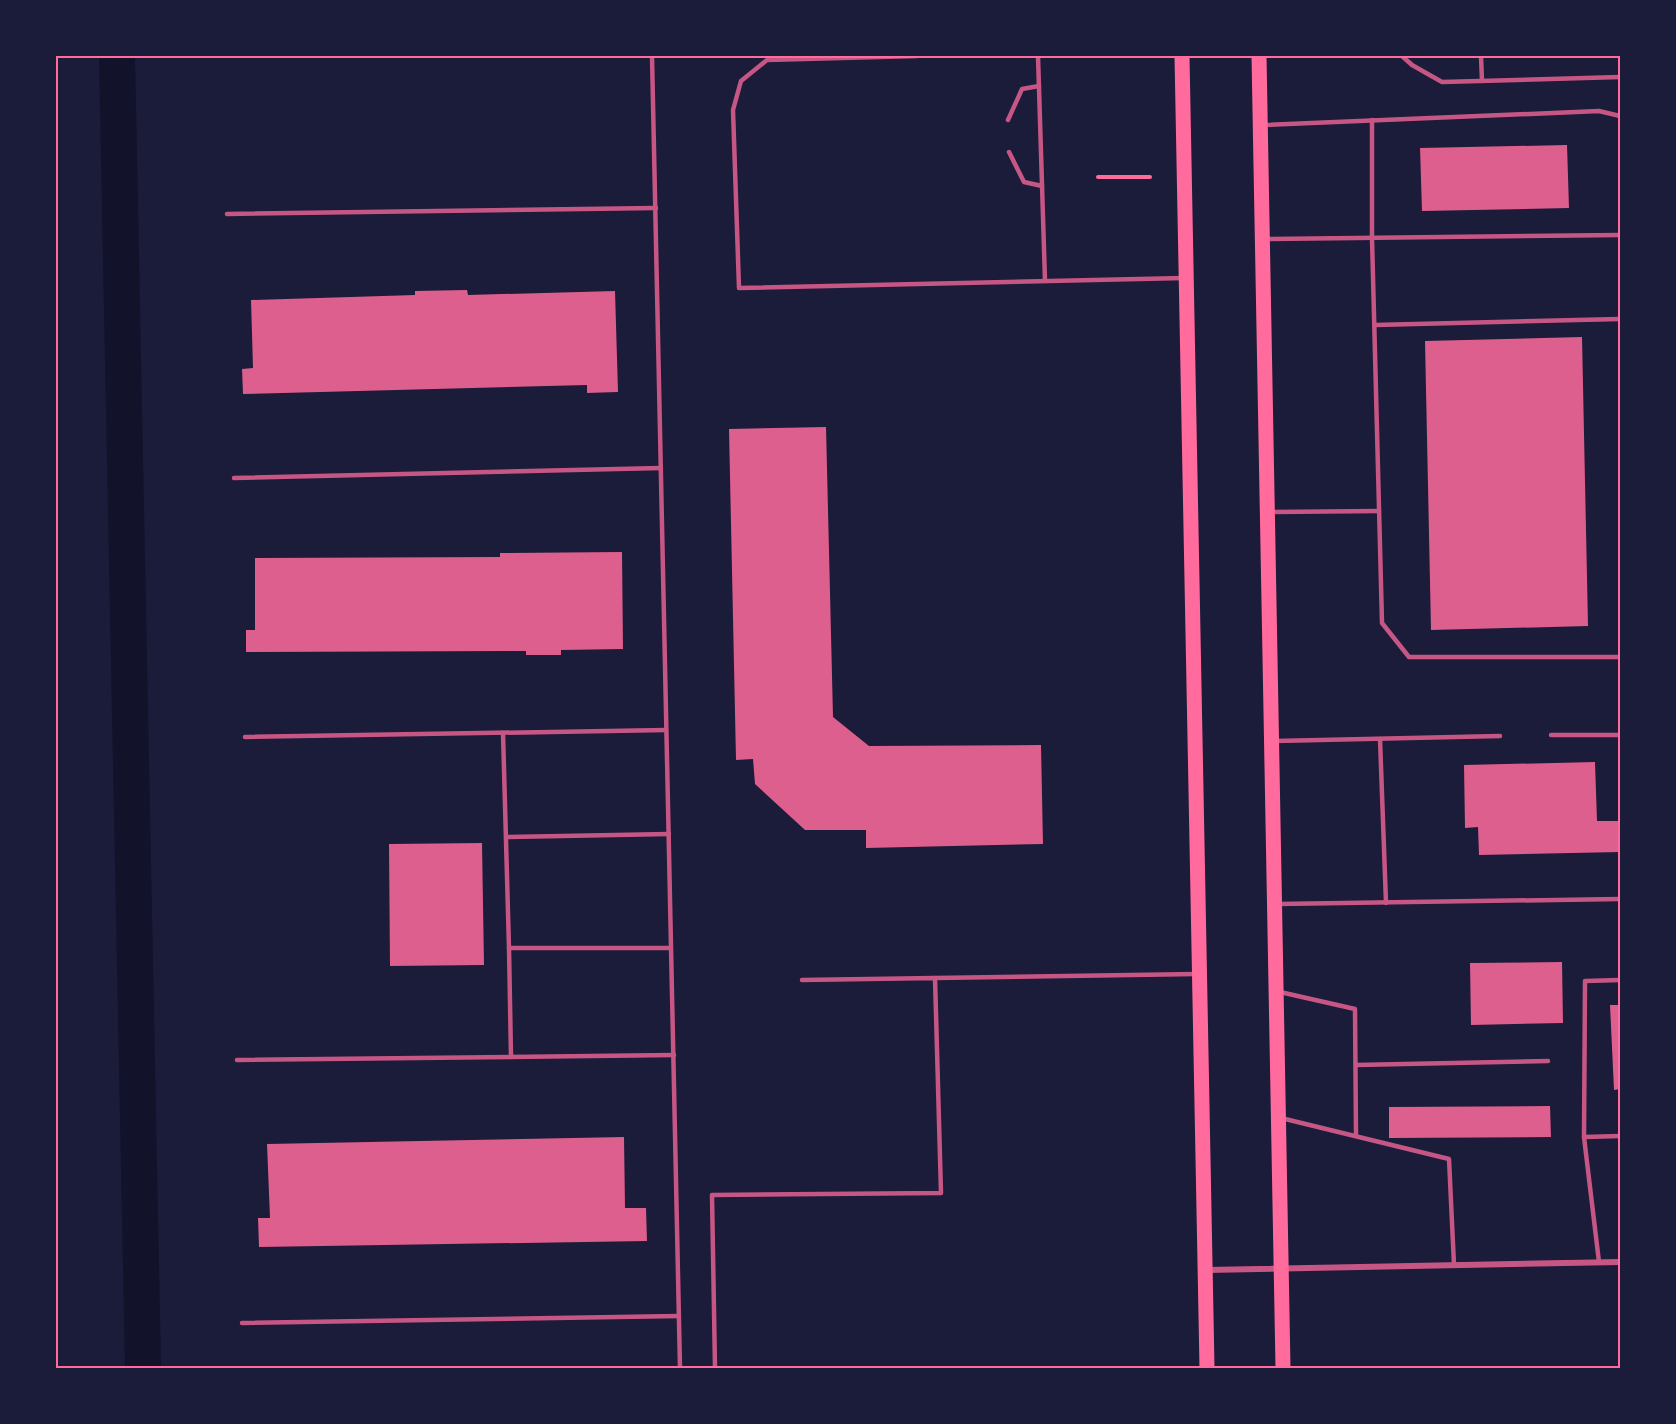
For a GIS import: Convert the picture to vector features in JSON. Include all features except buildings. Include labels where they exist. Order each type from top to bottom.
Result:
[{"type":"main road","points":[[1182,56],[1207,1368]]},
{"type":"main road","points":[[1259,56],[1283,1368]]},
{"type":"street","points":[[1205,1270],[1620,1262]]},
{"type":"lane","points":[[652,56],[680,1368]]},
{"type":"lane","points":[[917,56],[767,60],[741,81],[733,110],[739,288],[1186,278]]},
{"type":"lane","points":[[1038,56],[1045,281]]},
{"type":"lane","points":[[1402,56],[1412,65],[1442,82],[1620,77]]},
{"type":"lane","points":[[1481,56],[1482,81]]},
{"type":"lane","points":[[1008,120],[1022,89],[1039,86]]},
{"type":"lane","points":[[1261,125],[1599,111],[1620,116]]},
{"type":"lane","points":[[1372,120],[1372,238],[1382,623],[1409,657],[1620,657]]},
{"type":"lane","points":[[1009,152],[1024,182],[1042,186]]},
{"type":"lane","points":[[227,214],[656,208]]},
{"type":"lane","points":[[1263,239],[1620,235]]},
{"type":"lane","points":[[1375,325],[1620,319]]},
{"type":"lane","points":[[234,478],[661,468]]},
{"type":"lane","points":[[1268,512],[1379,511]]},
{"type":"lane","points":[[245,737],[666,730]]},
{"type":"lane","points":[[503,733],[511,1057]]},
{"type":"lane","points":[[1551,735],[1620,735]]},
{"type":"lane","points":[[1272,741],[1500,736]]},
{"type":"lane","points":[[1380,739],[1386,903]]},
{"type":"lane","points":[[506,837],[669,834]]},
{"type":"lane","points":[[1274,904],[1620,899]]},
{"type":"lane","points":[[510,948],[671,948]]},
{"type":"lane","points":[[802,980],[1199,974]]},
{"type":"lane","points":[[715,1368],[712,1195],[941,1193],[935,978]]},
{"type":"lane","points":[[1599,1262],[1584,1137],[1585,981],[1620,980]]},
{"type":"lane","points":[[1276,991],[1355,1009],[1356,1136]]},
{"type":"lane","points":[[237,1060],[674,1055]]},
{"type":"lane","points":[[1356,1065],[1548,1061]]},
{"type":"lane","points":[[1278,1117],[1449,1160],[1454,1265]]},
{"type":"lane","points":[[1584,1137],[1620,1136]]},
{"type":"lane","points":[[242,1323],[679,1316]]},
{"type":"path","points":[[1098,177],[1150,177]]},
{"type":"waterway","points":[[117,56],[143,1368]]}]
